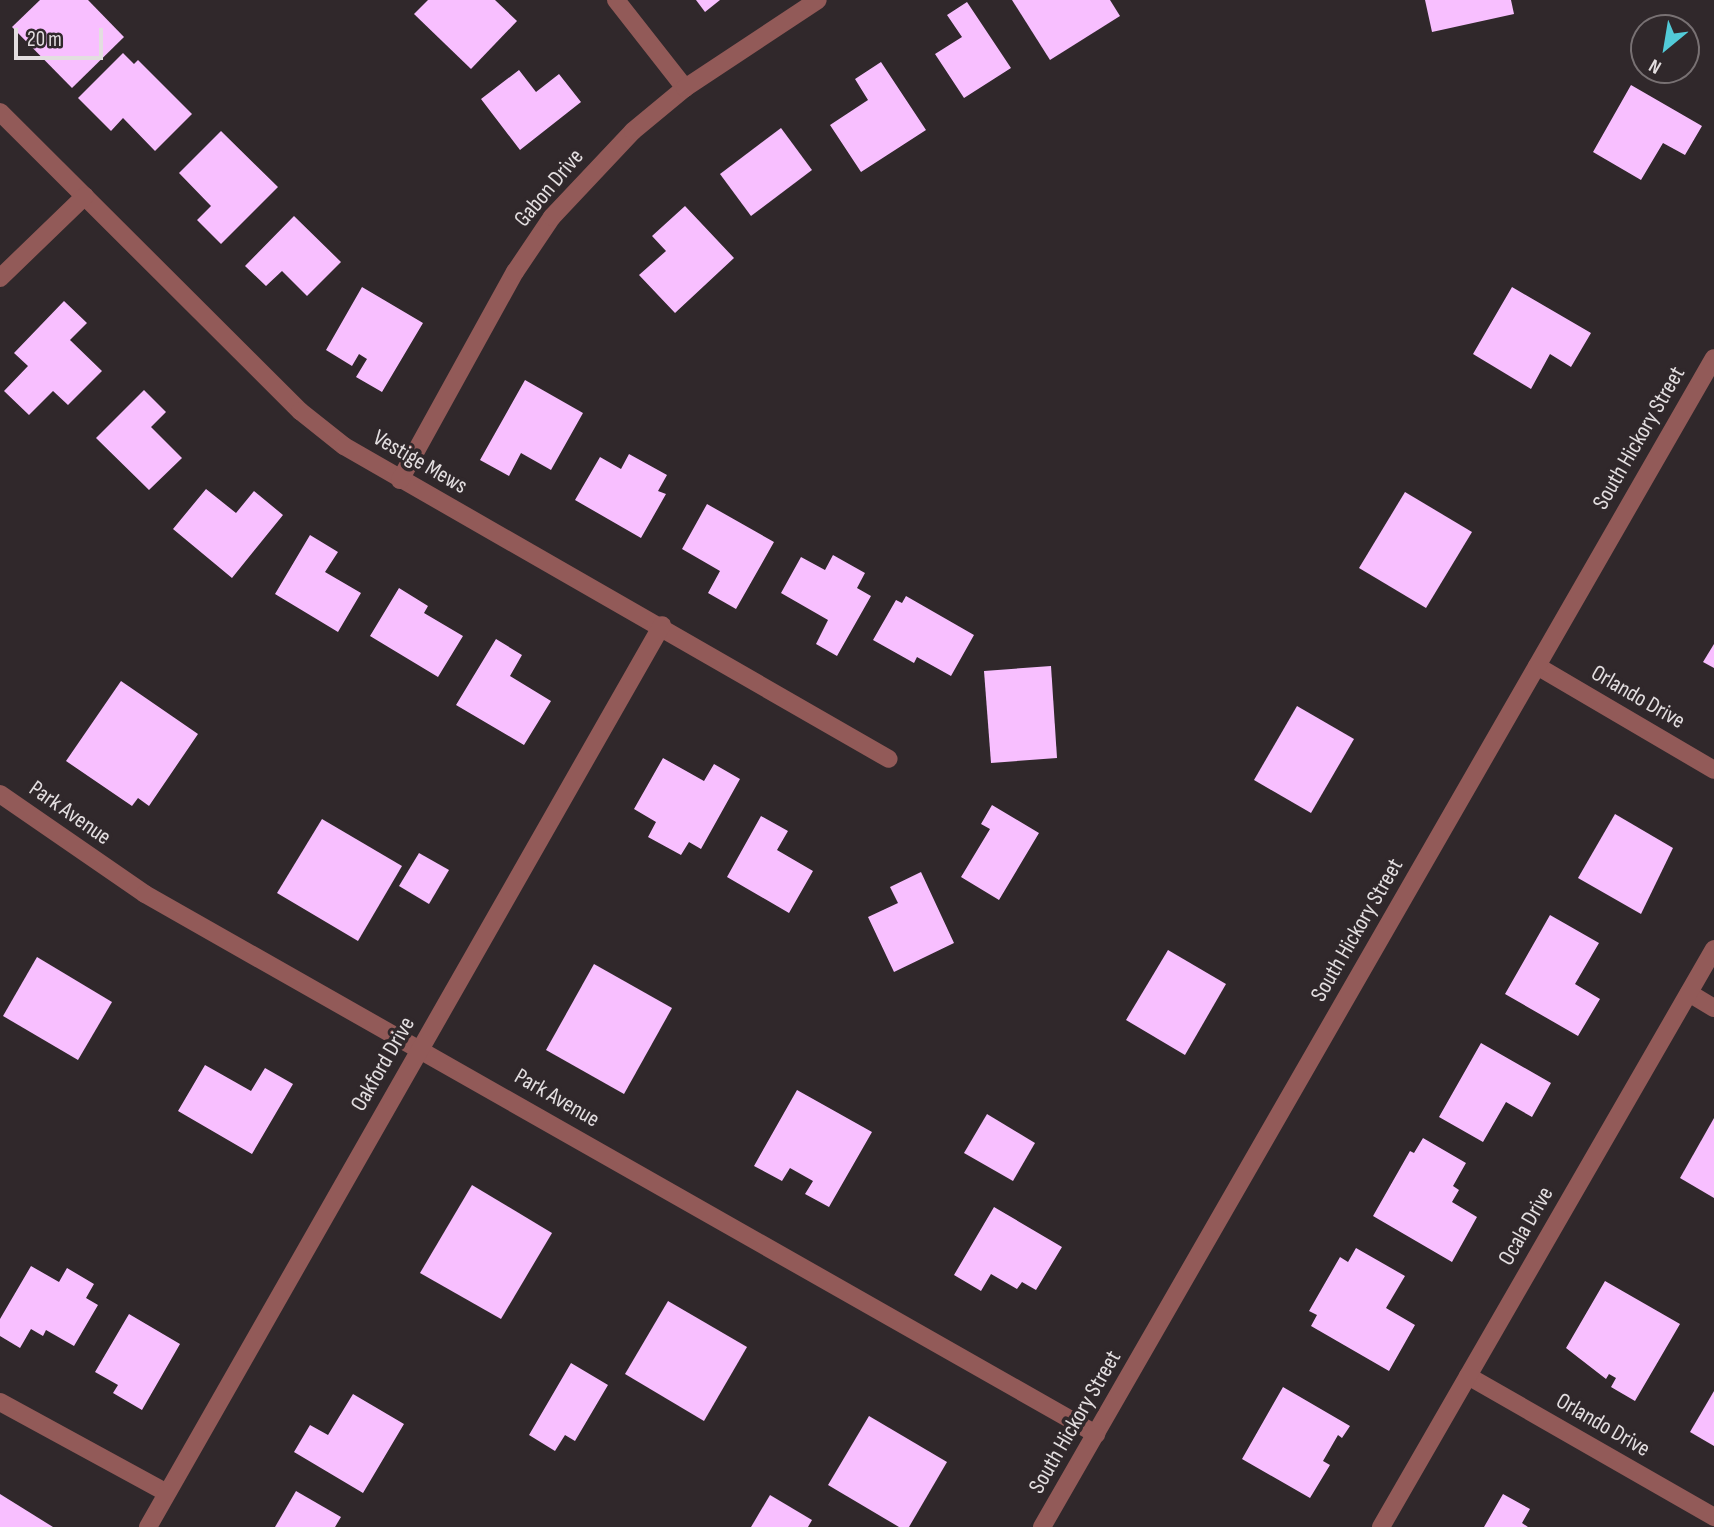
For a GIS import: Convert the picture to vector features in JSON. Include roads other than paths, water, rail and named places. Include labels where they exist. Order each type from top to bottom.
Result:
[{"type":"street","points":[[616,0],[685,88]]},
{"type":"street","name":"Gabon Drive","points":[[400,480],[515,272],[552,217],[633,131],[685,88],[818,0]]},
{"type":"street","name":"Vestige Mews","points":[[0,111],[300,411],[344,446],[400,480],[662,625],[889,759]]},
{"type":"street","points":[[0,278],[86,196]]},
{"type":"street","name":"South Hickory Street","points":[[1042,1527],[1714,358]]},
{"type":"street","name":"Oakford Drive","points":[[148,1527],[662,625]]},
{"type":"street","name":"Orlando Drive","points":[[1538,666],[1714,770]]},
{"type":"street","name":"Park Avenue","points":[[0,794],[145,894],[1096,1434]]},
{"type":"street","name":"Ocala Drive","points":[[1381,1527],[1714,949]]},
{"type":"street","points":[[1689,993],[1714,1008]]},
{"type":"street","name":"Orlando Drive","points":[[1468,1376],[1714,1517]]},
{"type":"street","points":[[0,1402],[167,1493]]}]
